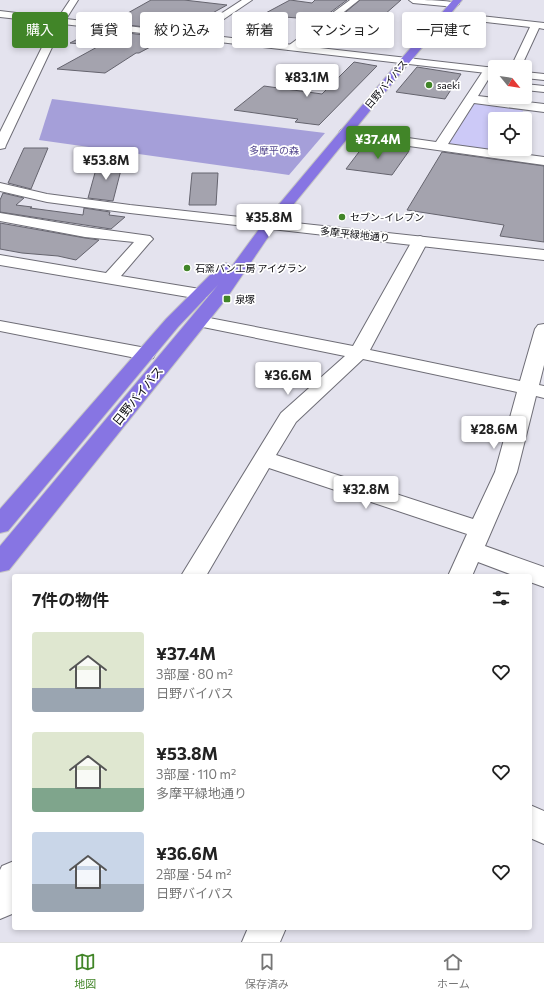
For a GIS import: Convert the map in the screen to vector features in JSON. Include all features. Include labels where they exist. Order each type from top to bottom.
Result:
[{"type":"highway","name":"日野バイパス","points":[[448,12],[456,2]]},
{"type":"highway","name":"日野バイパス","points":[[0,562],[199,321],[220,295],[270,224],[416,48]]},
{"type":"highway","name":"日野バイパス","points":[[0,525],[172,323],[270,224]]},
{"type":"street","points":[[66,12],[74,0]]},
{"type":"street","points":[[224,16],[248,0]]},
{"type":"street","points":[[292,48],[355,0]]},
{"type":"street","points":[[413,0],[456,2]]},
{"type":"street","points":[[0,14],[12,15]]},
{"type":"street","points":[[486,19],[540,25],[525,48],[519,60]]},
{"type":"street","points":[[68,22],[140,30]]},
{"type":"street","points":[[224,40],[488,70]]},
{"type":"street","points":[[0,144],[47,48]]},
{"type":"street","points":[[525,48],[538,50]]},
{"type":"street","points":[[440,146],[471,98],[488,75]]},
{"type":"street","points":[[532,76],[544,77]]},
{"type":"street","points":[[482,82],[488,82]]},
{"type":"street","points":[[532,88],[544,89]]},
{"type":"street","points":[[471,98],[543,104]]},
{"type":"street","points":[[345,133],[544,161]]},
{"type":"street","name":"多摩平緑地通り","points":[[0,187],[83,203],[544,255]]},
{"type":"street","points":[[0,217],[85,232],[145,239],[110,278]]},
{"type":"street","points":[[194,574],[288,418],[359,353],[420,241]]},
{"type":"street","points":[[0,260],[200,294]]},
{"type":"street","points":[[199,321],[536,390]]},
{"type":"street","points":[[0,326],[146,354]]},
{"type":"street","points":[[461,574],[506,472],[536,390],[544,329]]},
{"type":"street","points":[[264,459],[475,540],[544,577]]},
{"type":"street","points":[[532,821],[544,828]]},
{"type":"street","points":[[0,902],[12,881]]},
{"type":"street","points":[[260,942],[268,930]]},
{"type":"shaded area","points":[[471,99],[488,101],[488,104],[526,105],[522,112],[488,112],[488,153],[440,146]]},
{"type":"green space","name":"多摩平の森","points":[[52,99],[325,133],[289,175],[39,140]]},
{"type":"building","points":[[151,0],[184,0],[227,5],[214,12],[140,12],[140,26],[132,26],[132,12],[130,12]]},
{"type":"building","points":[[290,0],[312,3],[315,0],[347,0],[331,12],[296,12],[296,18],[288,17],[288,12],[268,12]]},
{"type":"building","points":[[360,0],[401,0],[387,12],[346,12]]},
{"type":"building","points":[[132,34],[140,35],[140,48],[148,48],[136,53],[105,73],[57,69],[95,48],[132,48]]},
{"type":"building","points":[[76,40],[76,44],[70,43]]},
{"type":"building","points":[[354,62],[377,66],[319,125],[295,122],[298,119],[234,110],[264,86],[322,94]]},
{"type":"building","points":[[417,67],[461,74],[445,99],[396,92]]},
{"type":"building","points":[[365,144],[409,151],[392,175],[346,169]]},
{"type":"building","points":[[24,148],[48,148],[31,189],[8,183]]},
{"type":"building","points":[[442,152],[544,166],[544,242],[500,236],[504,225],[407,210]]},
{"type":"building","points":[[98,162],[123,162],[113,201],[88,198]]},
{"type":"building","points":[[192,173],[218,173],[216,205],[189,205]]},
{"type":"building","points":[[3,193],[24,198],[16,205],[32,207],[30,208],[83,215],[84,208],[110,212],[109,215],[125,217],[111,229],[0,212],[0,200]]},
{"type":"building","points":[[0,223],[99,240],[76,260],[58,256],[22,253],[0,249]]},
{"type":"place","name":"saeki","points":[[429,85]]},
{"type":"place","name":"セブン-イレブン","points":[[342,217]]},
{"type":"place","name":"石窯パン工房 アイグラン","points":[[187,268]]},
{"type":"place","name":"泉塚","points":[[227,299]]}]
